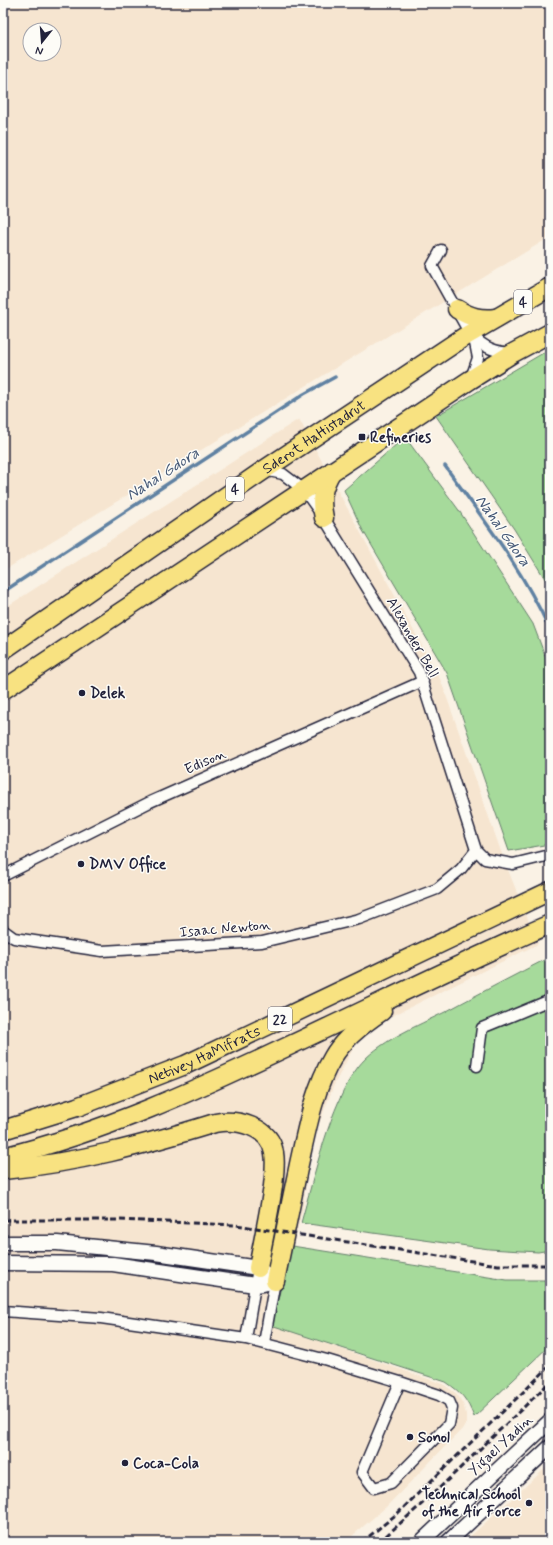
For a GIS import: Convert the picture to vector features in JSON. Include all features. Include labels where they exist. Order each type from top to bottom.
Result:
[{"type":"highway","name":"Sderot HaHistadrut","points":[[3,650],[264,470],[471,333],[550,287]]},
{"type":"highway","points":[[457,309],[475,318],[485,319],[497,317]]},
{"type":"highway","points":[[3,690],[470,380],[513,353],[550,333]]},
{"type":"highway","points":[[324,518],[321,505],[322,492],[332,471]]},
{"type":"highway","name":"Netivey HaMifrats","points":[[3,1130],[78,1107],[185,1065],[550,891]]},
{"type":"highway","name":"Netivey HaMifrats","points":[[3,1157],[87,1133],[196,1090],[498,947],[550,924]]},
{"type":"highway","points":[[275,1281],[310,1116],[324,1075],[334,1055],[364,1023],[387,1008],[498,947]]},
{"type":"highway","points":[[3,1170],[38,1167],[138,1146],[226,1121],[249,1126],[259,1130],[270,1141],[274,1152],[275,1168],[270,1213],[256,1276]]},
{"type":"street","points":[[441,250],[432,266],[471,333],[475,343],[478,358],[470,380]]},
{"type":"street","points":[[471,333],[485,347],[502,352],[513,353]]},
{"type":"street","name":"Alexander Bell","points":[[264,470],[283,474],[304,490],[324,518],[423,681],[476,850]]},
{"type":"street","name":"Alexander Bell","points":[[287,501],[299,502],[306,505],[324,518]]},
{"type":"street","name":"Edison","points":[[3,876],[150,802],[423,681]]},
{"type":"street","points":[[476,850],[485,859],[513,864],[550,855]]},
{"type":"street","name":"Isaac Newton","points":[[3,930],[14,938],[102,951],[262,942],[359,919],[437,889],[461,870],[476,850]]},
{"type":"street","points":[[477,1066],[482,1028],[550,1000]]},
{"type":"street","points":[[3,1243],[57,1243],[114,1248],[275,1281],[264,1343]]},
{"type":"street","points":[[3,1263],[113,1264],[256,1276]]},
{"type":"street","points":[[246,1339],[256,1276]]},
{"type":"street","points":[[3,1311],[101,1318],[246,1339],[327,1360],[400,1382],[444,1398],[449,1402],[452,1408],[449,1424],[391,1483],[374,1488],[362,1472],[400,1382]]},
{"type":"street","name":"Yigael Yadin","points":[[421,1542],[550,1421]]},
{"type":"street","points":[[448,1542],[550,1447]]},
{"type":"shaded area","points":[[3,3],[550,3],[550,237],[3,571]]},
{"type":"shaded area","points":[[299,419],[441,681],[504,860],[538,944],[380,1022],[355,1045],[334,1085],[311,1145],[303,1208],[272,1325],[443,1384],[457,1394],[463,1404],[466,1414],[466,1425],[386,1507],[345,1542],[3,1542],[3,609]]},
{"type":"shaded area","name":"Technical School of the Air Force","points":[[550,1464],[550,1542],[464,1542]]},
{"type":"green space","points":[[550,349],[550,587],[514,529],[436,416]]},
{"type":"green space","points":[[405,437],[458,509],[533,624],[550,669],[550,844],[509,851],[447,673],[362,529],[344,490]]},
{"type":"green space","points":[[550,957],[550,1250],[538,1252],[489,1249],[301,1223],[317,1163],[331,1120],[348,1082],[366,1058],[386,1042],[398,1035]]},
{"type":"green space","points":[[292,1246],[507,1280],[550,1280],[550,1345],[474,1417],[469,1405],[463,1397],[446,1382],[271,1325]]},
{"type":"waterway","name":"Nahal Gdora","points":[[3,592],[304,394],[335,377]]},
{"type":"waterway","name":"Nahal Gdora","points":[[445,466],[515,566],[528,587],[550,630]]},
{"type":"railway","points":[[3,1220],[120,1220],[236,1225],[498,1265],[550,1265]]},
{"type":"railway","points":[[362,1542],[398,1513],[550,1366]]},
{"type":"railway","points":[[379,1542],[432,1495],[550,1382]]},
{"type":"place","name":"Refineries","points":[[362,437]]},
{"type":"place","name":"Delek","points":[[82,693]]},
{"type":"place","name":"DMV Office","points":[[81,864]]},
{"type":"place","name":"Sonol","points":[[410,1437]]},
{"type":"place","name":"Coca-Cola","points":[[125,1463]]},
{"type":"place","name":"Technical School of the Air Force","points":[[529,1503]]}]
